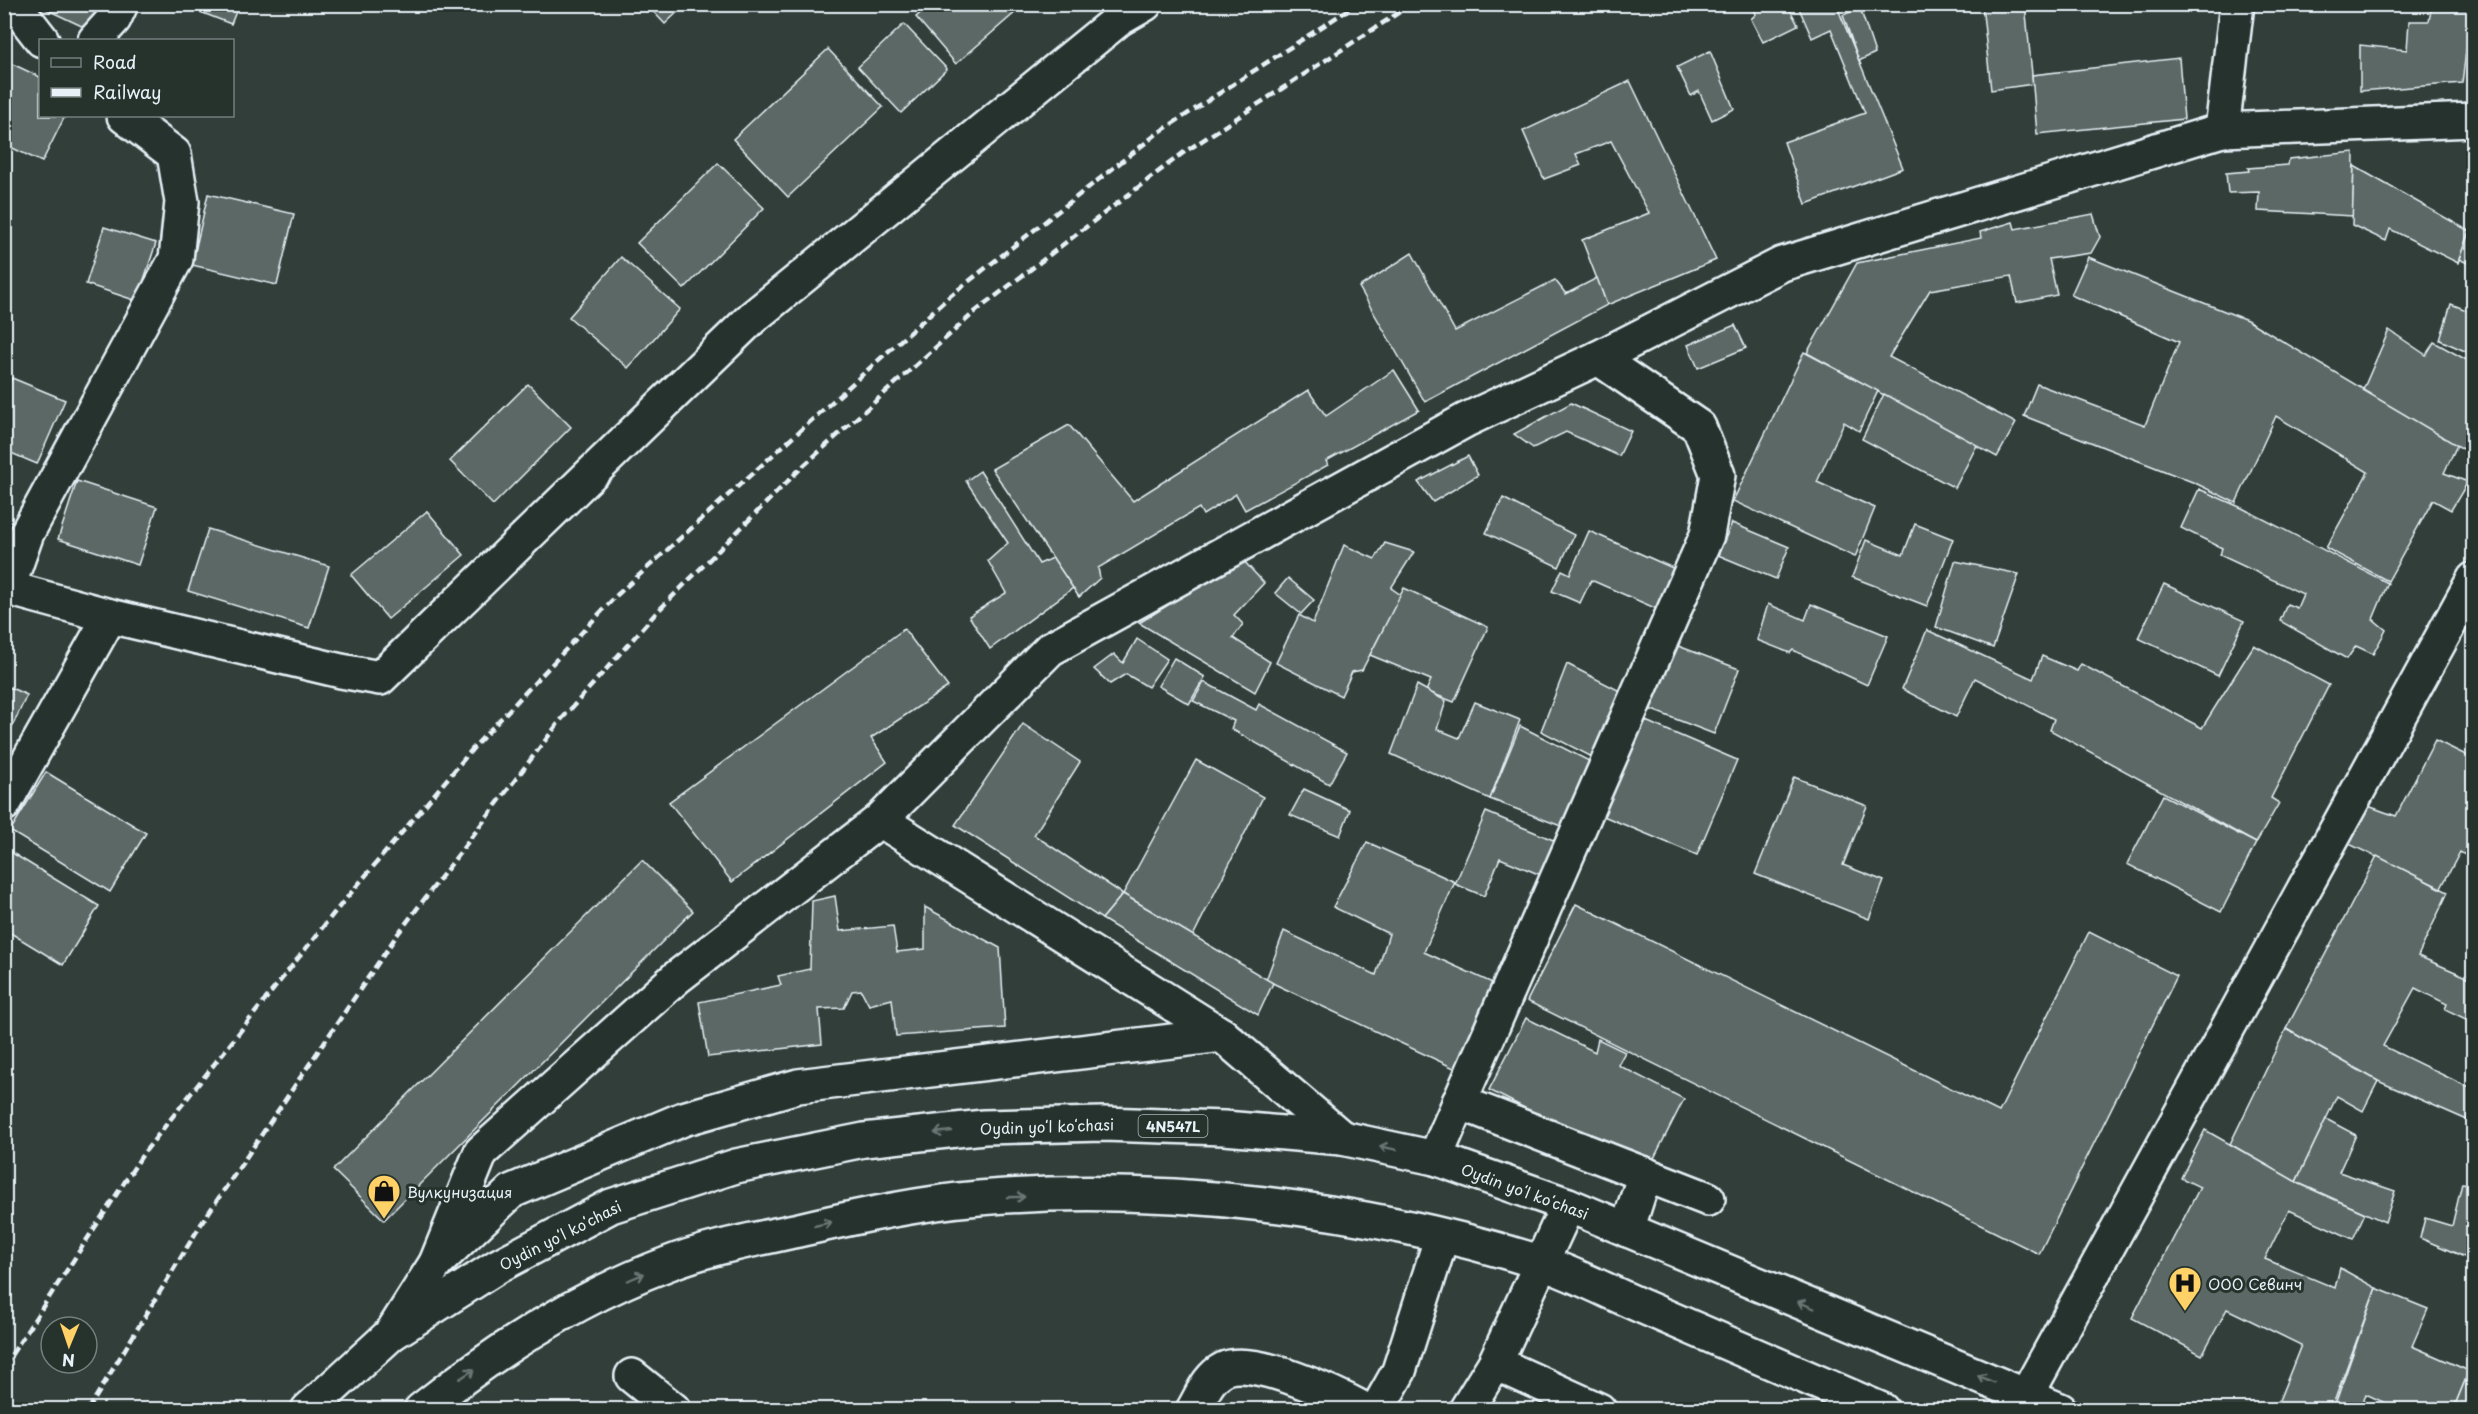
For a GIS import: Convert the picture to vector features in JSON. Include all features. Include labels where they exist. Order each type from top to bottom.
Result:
[{"type":"street","points":[[14,4],[41,39]]},
{"type":"street","points":[[95,39],[114,19],[121,4]]},
{"type":"street","points":[[125,117],[174,154],[182,202],[176,260],[27,533],[6,587],[340,671],[380,678],[752,318],[1119,19],[1144,4]]},
{"type":"street","points":[[2222,130],[2237,4]]},
{"type":"street","points":[[391,1334],[436,1263],[481,1152],[676,978],[880,820],[1050,649],[1466,420],[1598,358],[1782,264],[2222,130],[2474,120]]},
{"type":"street","points":[[1435,1158],[1707,536],[1718,475],[1699,427],[1598,358]]},
{"type":"street","points":[[2026,1396],[2474,579]]},
{"type":"street","points":[[4,804],[110,615]]},
{"type":"street","points":[[880,820],[1222,1035],[1342,1138]]},
{"type":"street","points":[[436,1263],[512,1191],[683,1119],[798,1086],[1222,1035]]},
{"type":"street","points":[[1460,1102],[1708,1199]]},
{"type":"street","name":"Oydin yoʻl koʻchasi","points":[[308,1410],[334,1383],[391,1334],[498,1266],[611,1206],[736,1166],[864,1140],[984,1127],[1103,1124],[1224,1128],[1342,1138],[1435,1158],[1568,1205],[2060,1410]]},
{"type":"street","points":[[1627,1230],[1645,1174]]},
{"type":"street","points":[[421,1410],[453,1384],[537,1329],[611,1288],[670,1263],[737,1244],[857,1217],[977,1198],[1097,1194],[1213,1199],[1328,1212],[1442,1236],[1542,1263],[1880,1409]]},
{"type":"street","points":[[1466,1410],[1495,1363],[1568,1205]]},
{"type":"street","points":[[1377,1410],[1399,1371],[1442,1236]]},
{"type":"street","points":[[1495,1363],[1599,1410]]},
{"type":"street","points":[[1193,1410],[1212,1377],[1226,1368],[1253,1366],[1288,1376],[1365,1410]]},
{"type":"street","points":[[632,1376],[674,1410]]},
{"type":"building","points":[[35,4],[100,4],[88,29]]},
{"type":"building","points":[[180,4],[239,4],[231,24]]},
{"type":"building","points":[[646,4],[686,4],[665,24]]},
{"type":"building","points":[[930,4],[1025,4],[956,64],[916,17]]},
{"type":"building","points":[[1751,4],[1787,4],[1798,25],[1763,42],[1751,19],[1756,14]]},
{"type":"building","points":[[1836,4],[1903,168],[1806,204],[1784,142],[1865,113],[1831,29],[1812,38],[1798,6]]},
{"type":"building","points":[[1982,4],[2025,4],[2033,84],[1991,90]]},
{"type":"building","points":[[2432,4],[2472,4],[2462,83],[2360,91],[2360,45],[2407,50],[2409,21],[2429,21]]},
{"type":"building","points":[[1860,8],[1875,53],[1859,61],[1843,15]]},
{"type":"building","points":[[904,24],[947,69],[901,113],[858,67]]},
{"type":"building","points":[[828,49],[883,107],[788,197],[733,139]]},
{"type":"building","points":[[1710,51],[1734,109],[1712,120],[1699,91],[1691,96],[1677,67]]},
{"type":"building","points":[[2179,58],[2184,119],[2037,134],[2032,75]]},
{"type":"building","points":[[4,60],[39,77],[39,117],[64,117],[42,162],[4,144]]},
{"type":"building","points":[[1630,81],[1716,260],[1607,305],[1582,240],[1649,213],[1611,141],[1576,154],[1581,165],[1544,179],[1523,131]]},
{"type":"building","points":[[2354,152],[2353,216],[2258,211],[2259,192],[2228,193],[2226,173],[2249,171],[2248,168],[2288,165],[2289,159]]},
{"type":"building","points":[[718,163],[764,208],[684,289],[637,243]]},
{"type":"building","points":[[2354,166],[2469,231],[2458,263],[2390,229],[2386,241],[2352,225]]},
{"type":"building","points":[[208,194],[294,214],[277,285],[192,265]]},
{"type":"building","points":[[2093,214],[2100,237],[2091,253],[2049,259],[2057,295],[2017,303],[2011,276],[1930,290],[1889,357],[2016,423],[1997,457],[1807,353],[1857,263],[1981,238],[1980,232],[2013,222],[2015,229]]},
{"type":"building","points":[[2474,219],[2474,266],[2459,259]]},
{"type":"building","points":[[104,227],[156,243],[137,301],[86,284]]},
{"type":"building","points":[[1412,253],[1455,331],[1555,280],[1566,294],[1597,278],[1607,305],[1425,402],[1359,287]]},
{"type":"building","points":[[621,257],[680,309],[628,368],[569,317]]},
{"type":"building","points":[[2088,257],[2247,320],[2457,445],[2444,473],[2468,482],[2451,510],[2433,500],[2388,581],[2326,548],[2368,472],[2276,416],[2236,503],[2195,483],[2024,416],[2037,384],[2145,425],[2179,342],[2071,295]]},
{"type":"building","points":[[2451,304],[2474,313],[2474,355],[2440,340]]},
{"type":"building","points":[[1735,325],[1746,348],[1698,368],[1688,345]]},
{"type":"building","points":[[2389,330],[2426,355],[2434,342],[2474,364],[2474,427],[2463,449],[2363,390]]},
{"type":"building","points":[[1804,352],[1878,391],[1859,431],[1844,422],[1817,482],[1875,508],[1855,557],[1733,501]]},
{"type":"building","points":[[1394,370],[1419,410],[1326,461],[1328,465],[1245,510],[1236,494],[1203,515],[1199,508],[1098,568],[1100,578],[1079,597],[992,469],[1069,425],[1133,501],[1308,390],[1326,416]]},
{"type":"building","points":[[12,378],[65,400],[37,464],[4,450],[4,396]]},
{"type":"building","points":[[528,384],[571,427],[493,505],[450,461]]},
{"type":"building","points":[[1884,394],[1977,445],[1955,488],[1862,439]]},
{"type":"building","points":[[1571,403],[1631,431],[1619,456],[1566,432],[1533,448],[1514,434]]},
{"type":"building","points":[[1468,456],[1478,475],[1433,502],[1418,482]]},
{"type":"building","points":[[980,471],[1039,564],[1053,558],[1073,588],[990,649],[969,616],[1006,593],[988,561],[1008,543],[966,481]]},
{"type":"building","points":[[77,481],[157,507],[138,565],[58,539]]},
{"type":"building","points":[[2199,489],[2242,508],[2388,583],[2373,619],[2386,630],[2373,654],[2356,646],[2347,659],[2280,621],[2287,604],[2297,608],[2303,594],[2220,555],[2222,548],[2181,528]]},
{"type":"building","points":[[1503,498],[1574,535],[1559,567],[1486,533]]},
{"type":"building","points":[[427,511],[464,555],[388,619],[351,575]]},
{"type":"building","points":[[1732,523],[1789,547],[1776,579],[1718,555]]},
{"type":"building","points":[[1915,524],[1953,539],[1927,606],[1852,577],[1866,540],[1903,555]]},
{"type":"building","points":[[208,529],[329,566],[309,628],[188,591]]},
{"type":"building","points":[[1589,531],[1675,569],[1657,609],[1591,580],[1580,603],[1552,591],[1562,570],[1570,574]]},
{"type":"building","points":[[1385,543],[1414,552],[1391,588],[1401,595],[1362,670],[1352,672],[1341,696],[1276,663],[1299,615],[1313,623],[1344,545],[1375,559]]},
{"type":"building","points":[[1242,559],[1264,583],[1234,615],[1243,624],[1233,638],[1270,662],[1255,692],[1139,623]]},
{"type":"building","points":[[1955,561],[2019,574],[1993,648],[1936,627]]},
{"type":"building","points":[[1288,578],[1314,600],[1301,614],[1275,593]]},
{"type":"building","points":[[2164,584],[2244,621],[2218,676],[2138,638]]},
{"type":"building","points":[[1404,588],[1488,627],[1454,702],[1426,691],[1431,680],[1370,655]]},
{"type":"building","points":[[1768,604],[1805,620],[1811,604],[1888,636],[1867,685],[1793,650],[1790,653],[1757,640]]},
{"type":"building","points":[[904,629],[948,687],[871,738],[887,762],[732,882],[669,802]]},
{"type":"building","points":[[1927,630],[2033,679],[2042,656],[2077,671],[2081,664],[2202,728],[2254,645],[2329,685],[2271,798],[2279,803],[2256,843],[2050,730],[2054,719],[1975,678],[1956,717],[1902,689]]},
{"type":"building","points":[[1137,639],[1167,659],[1148,687],[1126,674],[1110,684],[1094,669],[1114,654],[1123,663]]},
{"type":"building","points":[[1673,644],[1739,669],[1714,734],[1647,708]]},
{"type":"building","points":[[1174,658],[1205,677],[1189,704],[1158,686]]},
{"type":"building","points":[[1567,664],[1622,692],[1598,760],[1541,731]]},
{"type":"building","points":[[1204,682],[1256,710],[1259,704],[1347,752],[1329,784],[1231,729],[1234,721],[1193,701]]},
{"type":"building","points":[[4,685],[27,695],[4,744]]},
{"type":"building","points":[[1417,685],[1446,701],[1437,729],[1459,738],[1475,702],[1520,720],[1490,799],[1391,754]]},
{"type":"building","points":[[1641,719],[1737,760],[1697,855],[1601,815]]},
{"type":"building","points":[[1023,724],[1080,762],[1034,835],[1123,894],[1102,919],[955,825]]},
{"type":"building","points":[[1520,726],[1595,764],[1566,828],[1490,799]]},
{"type":"building","points":[[2435,740],[2474,759],[2474,860],[2460,852],[2441,888],[2347,843],[2368,806],[2396,816]]},
{"type":"building","points":[[1196,760],[1263,797],[1193,936],[1123,894]]},
{"type":"building","points":[[46,772],[146,833],[110,892],[10,831]]},
{"type":"building","points":[[1794,777],[1867,806],[1843,865],[1884,881],[1869,919],[1755,874]]},
{"type":"building","points":[[1304,789],[1350,810],[1340,836],[1290,815]]},
{"type":"building","points":[[2163,795],[2256,843],[2221,912],[2127,864]]},
{"type":"building","points":[[1486,812],[1558,842],[1543,876],[1500,858],[1484,896],[1455,884]]},
{"type":"building","points":[[1367,842],[1455,882],[1424,952],[1497,985],[1456,1069],[1266,980],[1284,931],[1376,975],[1389,934],[1333,907]]},
{"type":"building","points":[[4,848],[99,906],[63,965],[4,929]]},
{"type":"building","points":[[2377,856],[2448,892],[2418,956],[2474,980],[2474,1023],[2445,1009],[2447,1004],[2415,988],[2383,1046],[2474,1090],[2474,1123],[2378,1081],[2286,1029]]},
{"type":"building","points":[[642,860],[693,911],[384,1220],[333,1170]]},
{"type":"building","points":[[1123,894],[1273,983],[1258,1015],[1102,919]]},
{"type":"building","points":[[835,896],[840,931],[893,926],[897,952],[925,949],[925,907],[1000,948],[1005,1028],[896,1036],[892,999],[869,1005],[861,990],[852,991],[844,1008],[819,1009],[822,1044],[708,1057],[699,1002],[781,985],[778,976],[810,969],[812,901]]},
{"type":"building","points":[[1576,904],[1999,1112],[2089,932],[2177,976],[2039,1254],[1527,1001]]},
{"type":"building","points":[[1526,1018],[1595,1052],[1598,1039],[1625,1052],[1618,1065],[1684,1099],[1648,1170],[1489,1090]]},
{"type":"building","points":[[2286,1029],[2378,1081],[2363,1111],[2337,1096],[2296,1182],[2230,1144]]},
{"type":"building","points":[[2326,1119],[2356,1135],[2339,1172],[2395,1191],[2385,1222],[2296,1182]]},
{"type":"building","points":[[2205,1130],[2300,1184],[2365,1213],[2353,1239],[2289,1210],[2265,1259],[2335,1288],[2340,1268],[2376,1288],[2331,1410],[2276,1408],[2301,1345],[2227,1309],[2202,1355],[2132,1318],[2200,1187],[2181,1178]]},
{"type":"building","points":[[2462,1183],[2474,1185],[2474,1261],[2420,1238],[2425,1218],[2452,1226]]},
{"type":"building","points":[[2376,1288],[2428,1309],[2412,1346],[2469,1371],[2453,1410],[2400,1410],[2366,1394],[2359,1410],[2333,1410]]},
{"type":"building","points":[[2469,1371],[2474,1373],[2474,1410],[2453,1410]]},
{"type":"railway","points":[[4,1366],[143,1154],[334,913],[475,746],[617,595],[950,296],[1158,133],[1357,4]]},
{"type":"railway","points":[[88,1410],[203,1221],[397,935],[560,721],[656,613],[801,468],[976,311],[1183,153],[1412,4]]},
{"type":"place","name":"Вулкунизация","points":[[384,1220]]},
{"type":"place","name":"ООО Севинч","points":[[2185,1312]]}]
